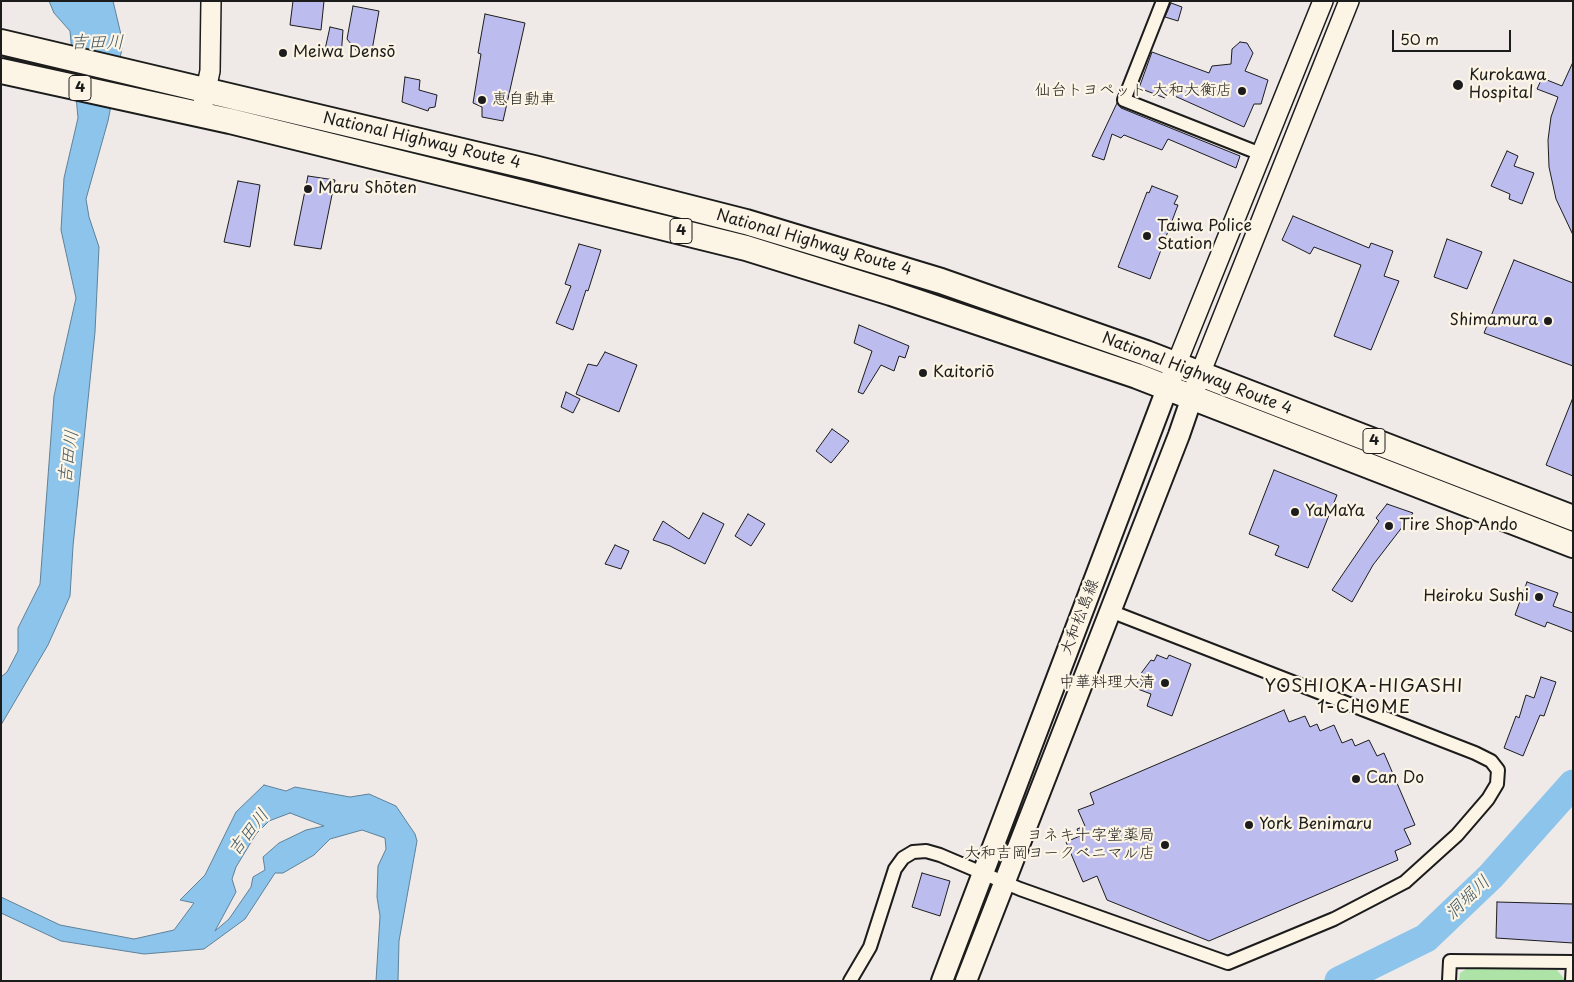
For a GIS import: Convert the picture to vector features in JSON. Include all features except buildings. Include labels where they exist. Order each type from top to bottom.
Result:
[{"type":"highway","name":"National Highway Route 4","points":[[1,42],[534,168],[746,222],[941,281],[1176,365],[1573,518]]},
{"type":"highway","name":"National Highway Route 4","points":[[1,71],[159,106],[531,194],[746,248],[891,293],[1167,388],[1573,545]]},
{"type":"main road","name":"大和松島線","points":[[942,981],[1176,365]]},
{"type":"main road","name":"大和松島線","points":[[966,981],[1200,374]]},
{"type":"street","points":[[201,116],[210,71],[211,1]]},
{"type":"street","points":[[1163,1],[1124,100],[1261,154]]},
{"type":"street","points":[[1176,365],[1323,1]]},
{"type":"street","points":[[1200,374],[1349,1]]},
{"type":"street","points":[[850,981],[870,948],[895,869],[903,858],[913,852],[926,851],[940,854],[1005,883],[1228,963],[1408,886],[1457,835],[1488,798],[1497,784],[1498,770],[1491,761],[1475,753],[1110,610]]},
{"type":"street","points":[[1449,981],[1450,961],[1573,962],[1572,981]]},
{"type":"green space","points":[[1468,968],[1557,970],[1566,981],[1459,981],[1460,973]]},
{"type":"water","name":"吉田川","points":[[49,1],[113,1],[123,43],[108,121],[86,199],[89,217],[99,247],[95,332],[73,546],[70,596],[48,645],[1,725],[1,677],[7,672],[18,651],[18,628],[40,584],[54,396],[76,298],[61,230],[64,178],[78,118],[70,31],[54,13]]},
{"type":"water","name":"吉田川","points":[[264,785],[286,791],[295,787],[350,797],[369,794],[396,806],[415,834],[417,841],[399,941],[398,981],[376,981],[380,916],[377,897],[378,866],[386,849],[385,838],[362,830],[330,839],[314,855],[283,873],[275,873],[245,919],[204,949],[144,954],[61,941],[1,913],[1,897],[60,925],[134,939],[174,930],[194,903],[180,900],[205,875],[236,812]],"holes":[[[290,813],[324,826],[306,830],[279,843],[263,857],[265,870],[253,877],[251,887],[229,919],[215,931],[236,892],[232,879],[236,867],[256,834],[269,821]]]},
{"type":"waterway","name":"洞堀川","points":[[1339,981],[1426,938],[1491,876],[1573,784]]},
{"type":"place","name":"Meiwa Densō","points":[[283,53]]},
{"type":"place","name":"Kurokawa Hospital","points":[[1458,85]]},
{"type":"place","name":"仙台トヨペット 大和大衡店","points":[[1242,91]]},
{"type":"place","name":"恵自動車","points":[[482,100]]},
{"type":"place","name":"Maru Shōten","points":[[308,189]]},
{"type":"place","name":"Taiwa Police Station","points":[[1147,236]]},
{"type":"place","name":"Shimamura","points":[[1548,321]]},
{"type":"place","name":"Kaitoriō","points":[[923,373]]},
{"type":"place","name":"YaMaYa","points":[[1295,512]]},
{"type":"place","name":"Tire Shop Ando","points":[[1389,526]]},
{"type":"place","name":"Heiroku Sushi","points":[[1539,597]]},
{"type":"place","name":"中華料理大清","points":[[1165,683]]},
{"type":"place","name":"Can Do","points":[[1356,779]]},
{"type":"place","name":"York Benimaru","points":[[1249,825]]},
{"type":"place","name":"ヨネキ十字堂薬局 大和吉岡ヨークベニマル店","points":[[1165,845]]},
{"type":"district","name":"YOSHIOKA-HIGASHI 1-CHOME","points":[[1364,698]]}]
